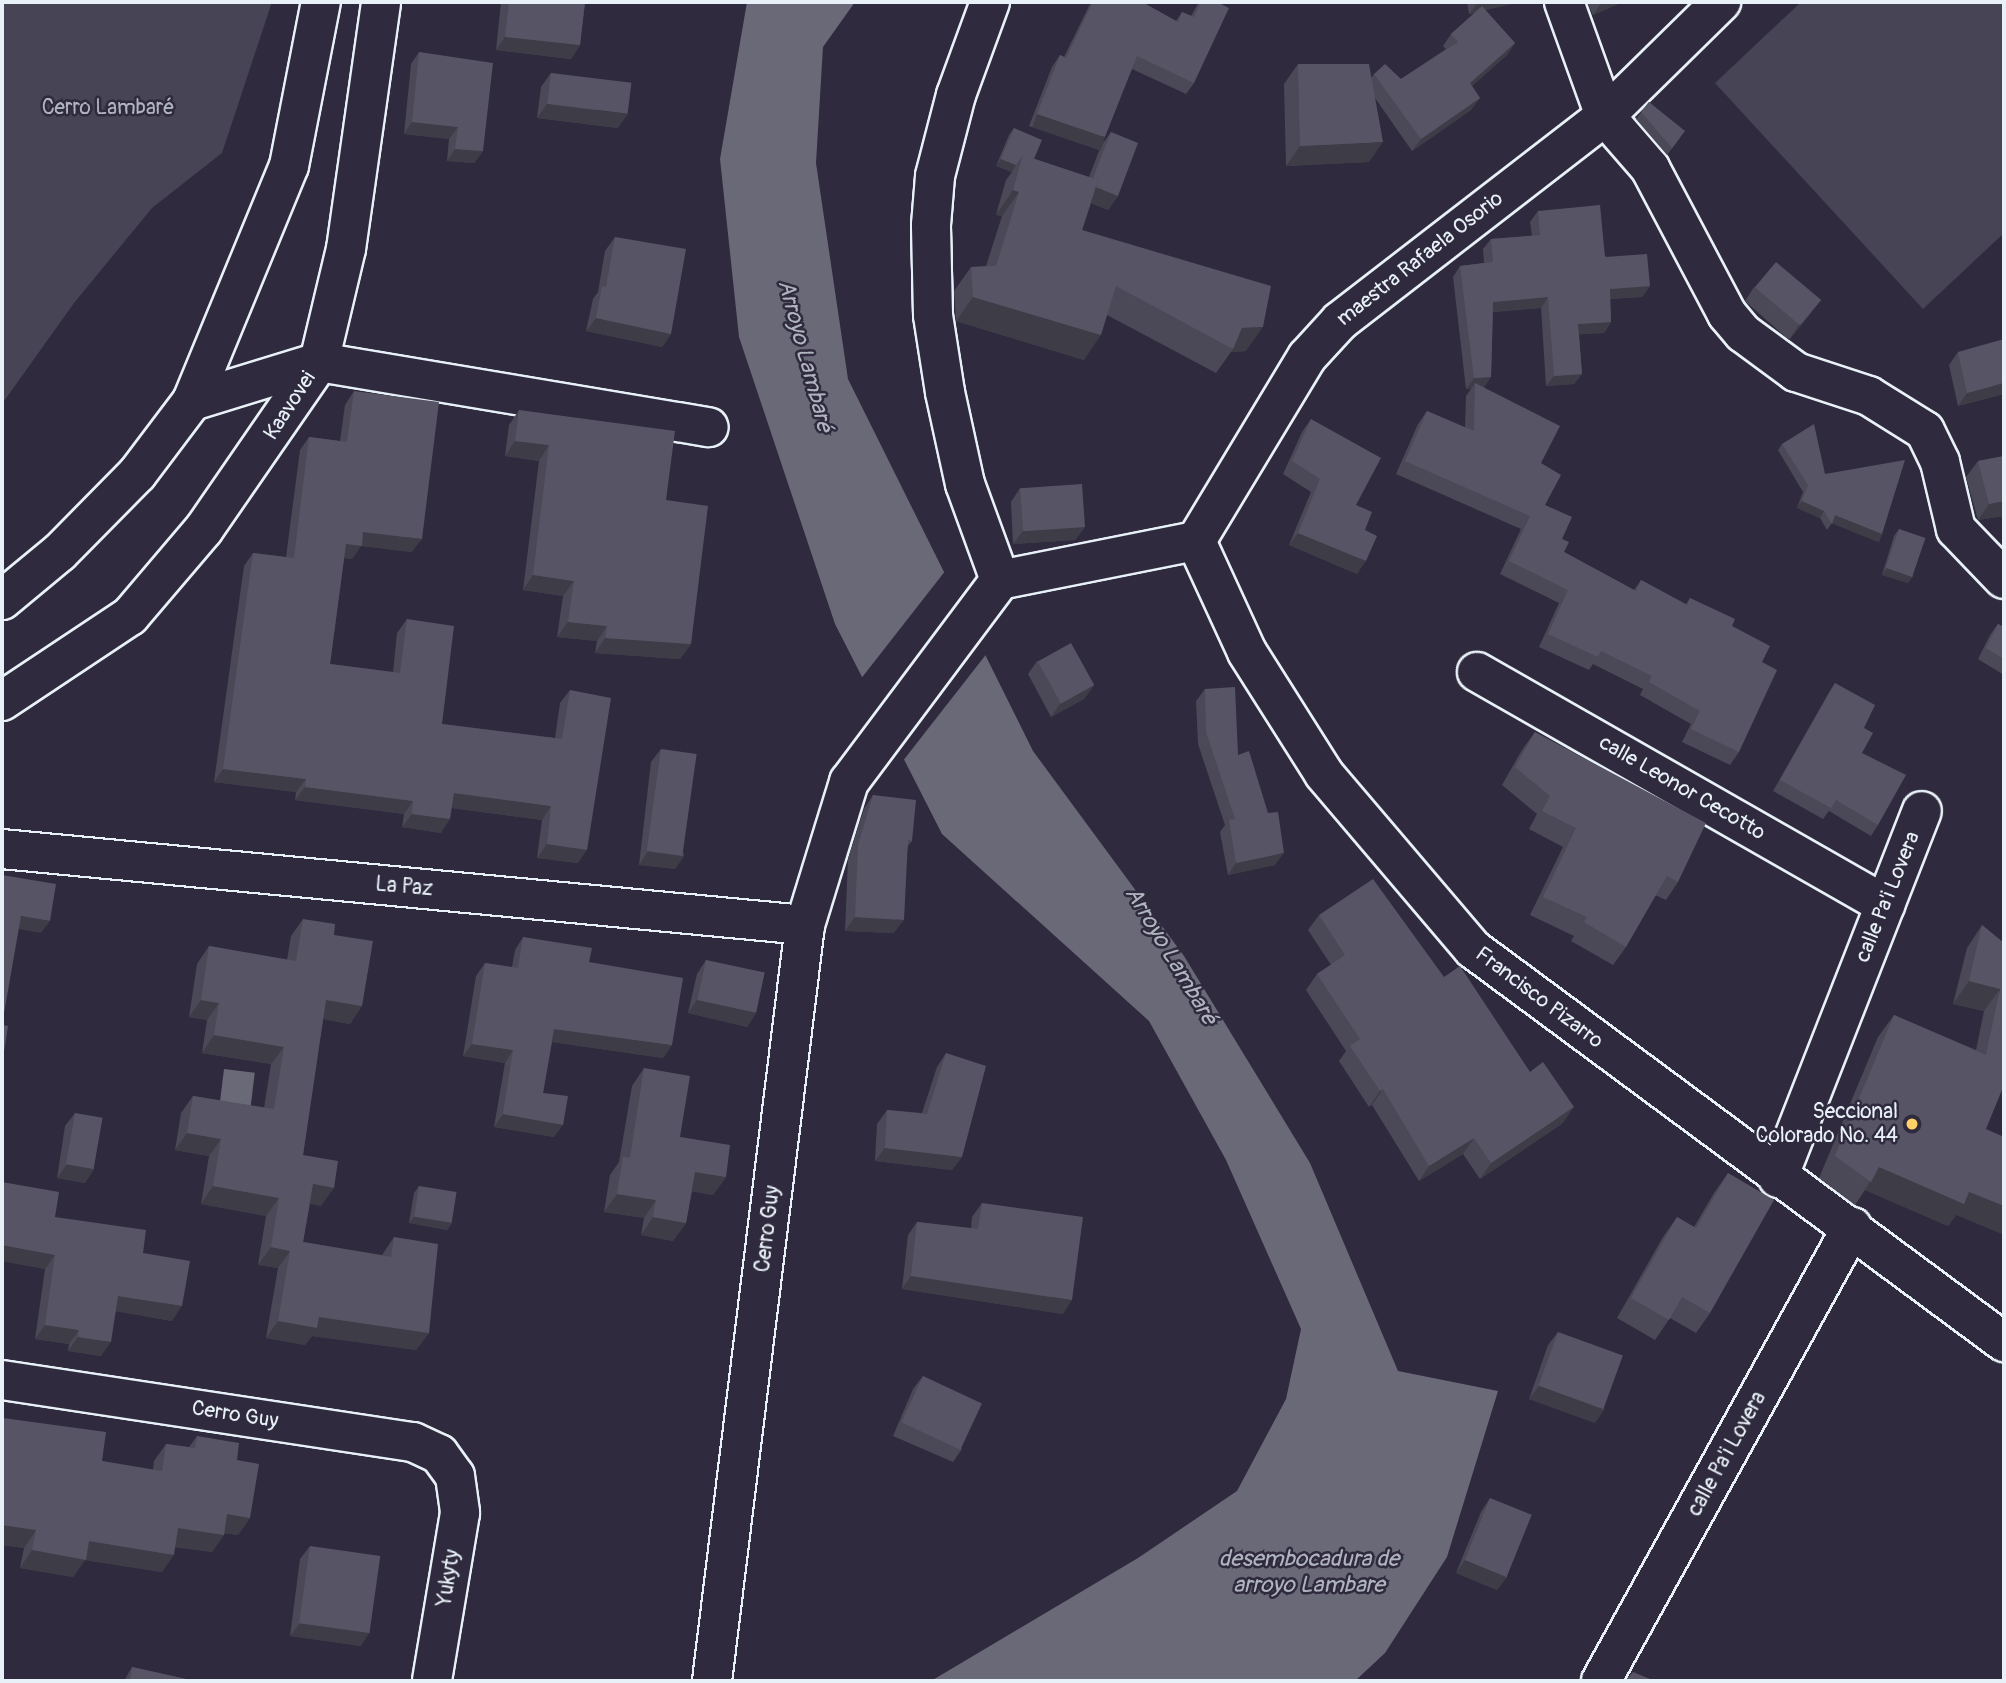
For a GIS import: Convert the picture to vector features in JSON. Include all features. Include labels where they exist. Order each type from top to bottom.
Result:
[{"type":"street","points":[[2,600],[60,552],[137,474],[192,401],[289,166],[321,2]]},
{"type":"street","name":"Kaavovei","points":[[2,701],[130,616],[204,528],[319,362],[346,249],[380,2]]},
{"type":"street","points":[[990,2],[953,106],[935,176],[931,225],[933,315],[945,392],[965,484],[994,589],[1196,541]]},
{"type":"street","points":[[1564,2],[1605,116],[1650,168],[1704,274],[1743,333],[1796,372],[1869,396],[1903,413],[1925,431],[1940,461],[1956,529],[1975,554],[2004,579]]},
{"type":"street","name":"maestra Rafaela Osorio","points":[[1196,541],[1307,357],[1340,321],[1605,116],[1721,2]]},
{"type":"street","points":[[192,401],[319,362],[709,427]]},
{"type":"street","name":"Francisco Pizarro","points":[[1196,541],[1247,652],[1324,774],[1473,949],[1778,1178],[1853,1227],[2004,1342]]},
{"type":"street","name":"Cerro Guy","points":[[712,1681],[805,925],[849,782],[994,589]]},
{"type":"street","name":"calle Leonor Cecotto","points":[[1478,672],[1885,905]]},
{"type":"street","name":"calle Pa'i Lovera","points":[[1778,1178],[1922,811]]},
{"type":"street","name":"La Paz","points":[[2,849],[805,925]]},
{"type":"street","name":"calle Pa'i Lovera","points":[[1601,1681],[1853,1227]]},
{"type":"street","name":"Cerro Guy","points":[[2,1380],[413,1442],[439,1454],[455,1476]]},
{"type":"street","name":"Yukyty","points":[[438,1681],[460,1513],[455,1476]]},
{"type":"green space","name":"Cerro Lambaré","points":[[2,2],[272,2],[222,153],[152,208],[74,303],[2,404]]},
{"type":"green space","points":[[1801,2],[2004,2],[2004,233],[1923,309],[1715,83]]},
{"type":"water","name":"desembocadura de arroyo Lambare","points":[[747,2],[855,2],[823,47],[816,163],[848,379],[1033,751],[1184,956],[1310,1163],[1398,1371],[1498,1391],[1447,1557],[1385,1653],[1355,1681],[931,1681],[1138,1558],[1237,1491],[1286,1399],[1301,1329],[1226,1160],[1149,1021],[942,834],[835,624],[739,337],[720,159]]},
{"type":"water","points":[[224,1069],[255,1073],[249,1116],[219,1113]]},
{"type":"pier","points":[[946,570],[988,652],[902,762],[860,680]]},
{"type":"building","points":[[509,2],[585,2],[580,45],[505,37]]},
{"type":"building","points":[[1093,2],[1142,2],[1178,22],[1182,12],[1194,17],[1201,2],[1217,2],[1229,8],[1194,83],[1137,56],[1105,137],[1037,114],[1060,55],[1066,58]]},
{"type":"building","points":[[1482,6],[1515,43],[1470,83],[1480,98],[1421,139],[1374,74],[1385,64],[1401,79],[1458,42],[1451,34]]},
{"type":"building","points":[[419,52],[493,63],[483,151],[455,149],[458,127],[412,122]]},
{"type":"building","points":[[1298,64],[1369,64],[1383,142],[1300,146]]},
{"type":"building","points":[[551,73],[631,83],[628,114],[547,104]]},
{"type":"building","points":[[1649,102],[1685,131],[1672,148],[1641,112]]},
{"type":"building","points":[[1014,128],[1042,140],[1034,159],[1023,155],[1016,165],[1001,159]]},
{"type":"building","points":[[1111,132],[1138,143],[1118,196],[1096,187],[1098,180],[1093,178]]},
{"type":"building","points":[[1023,155],[1098,180],[1082,230],[1271,286],[1263,327],[1242,328],[1233,349],[1116,286],[1101,335],[973,297],[971,267],[996,266],[1019,192],[1013,190]]},
{"type":"building","points":[[1600,205],[1605,257],[1647,254],[1650,286],[1610,289],[1611,322],[1578,324],[1582,374],[1554,376],[1548,297],[1493,302],[1491,377],[1474,378],[1460,266],[1493,262],[1491,239],[1540,235],[1538,211]]},
{"type":"building","points":[[615,237],[686,249],[671,334],[596,318],[602,286],[606,287]]},
{"type":"building","points":[[1776,262],[1821,300],[1800,325],[1755,287]]},
{"type":"building","points":[[2004,339],[2004,383],[1967,393],[1958,352]]},
{"type":"building","points":[[1475,383],[1560,426],[1541,463],[1561,475],[1545,505],[1572,517],[1562,539],[1569,542],[1564,552],[1636,591],[1641,580],[1687,605],[1690,598],[1735,619],[1732,626],[1770,646],[1762,662],[1777,670],[1739,752],[1691,729],[1700,711],[1649,682],[1652,676],[1601,651],[1598,657],[1548,634],[1568,590],[1509,561],[1530,516],[1405,461],[1427,411],[1474,431]]},
{"type":"building","points":[[354,391],[439,402],[422,539],[363,532],[362,546],[346,544],[330,664],[400,673],[407,619],[454,626],[442,724],[562,739],[570,690],[611,698],[587,850],[547,844],[551,806],[454,793],[450,819],[412,814],[413,801],[305,787],[306,779],[223,769],[253,553],[294,558],[309,437],[347,442]]},
{"type":"building","points":[[519,410],[675,431],[666,500],[708,506],[691,644],[605,638],[607,626],[568,622],[574,581],[533,575],[549,445],[515,441]]},
{"type":"building","points":[[1311,419],[1381,458],[1356,505],[1372,512],[1365,530],[1377,536],[1366,561],[1298,533],[1320,479],[1292,461]]},
{"type":"building","points":[[1814,424],[1825,474],[1905,460],[1882,534],[1835,515],[1832,524],[1824,511],[1802,501],[1808,485],[1782,444]]},
{"type":"building","points":[[2004,456],[2004,501],[1989,504],[1978,461]]},
{"type":"building","points":[[1082,484],[1085,527],[1023,531],[1020,488]]},
{"type":"building","points":[[1899,529],[1925,538],[1912,577],[1886,568]]},
{"type":"building","points":[[1998,624],[2004,627],[2004,659],[1986,648]]},
{"type":"building","points":[[1071,643],[1094,685],[1061,703],[1038,661]]},
{"type":"building","points":[[1835,683],[1875,705],[1864,728],[1873,733],[1862,753],[1906,775],[1878,825],[1836,800],[1831,808],[1780,780]]},
{"type":"building","points":[[1235,687],[1238,755],[1249,751],[1268,813],[1278,812],[1284,853],[1236,863],[1229,820],[1235,819],[1206,732],[1205,689]]},
{"type":"building","points":[[1535,732],[1706,823],[1678,882],[1667,876],[1626,947],[1584,922],[1587,917],[1543,897],[1576,828],[1542,811],[1550,796],[1515,767]]},
{"type":"building","points":[[661,749],[697,754],[682,856],[647,851]]},
{"type":"building","points":[[873,795],[916,800],[912,841],[908,840],[904,920],[855,917],[858,845]]},
{"type":"building","points":[[2,875],[56,884],[50,921],[21,916],[2,1025]]},
{"type":"building","points":[[1373,879],[1444,977],[1460,966],[1530,1072],[1543,1062],[1574,1107],[1491,1163],[1474,1138],[1429,1166],[1383,1089],[1380,1091],[1350,1046],[1360,1039],[1317,974],[1345,955],[1319,915]]},
{"type":"building","points":[[303,919],[335,924],[334,935],[373,941],[362,1006],[326,1000],[303,1155],[338,1161],[334,1188],[313,1184],[303,1242],[391,1257],[394,1237],[438,1244],[429,1333],[319,1317],[317,1328],[278,1321],[290,1251],[271,1247],[279,1198],[213,1186],[221,1139],[187,1133],[193,1096],[274,1109],[284,1047],[214,1035],[219,1003],[201,1000],[209,946],[296,961]]},
{"type":"building","name":"Seccional Colorado No. 44","points":[[1982,925],[2004,943],[2004,1085],[1986,1129],[2004,1137],[2004,1206],[1969,1192],[1964,1204],[1879,1167],[1871,1182],[1835,1156],[1894,1015],[1986,1055],[2000,989],[1969,981]]},
{"type":"building","points":[[523,937],[592,948],[589,962],[683,978],[672,1045],[554,1029],[543,1093],[568,1096],[563,1125],[503,1114],[513,1050],[472,1044],[485,963],[518,968]]},
{"type":"building","points":[[706,960],[765,972],[756,1013],[697,1000]]},
{"type":"building","points":[[2,1025],[8,1026],[3,1058],[2,1058]]},
{"type":"building","points":[[946,1053],[986,1066],[962,1157],[885,1148],[887,1110],[927,1114]]},
{"type":"building","points":[[644,1068],[690,1076],[680,1137],[730,1145],[726,1177],[695,1172],[686,1223],[653,1217],[656,1200],[617,1194],[623,1157],[630,1158]]},
{"type":"building","points":[[75,1113],[103,1118],[94,1169],[66,1164]]},
{"type":"building","points":[[1728,1173],[1774,1200],[1710,1313],[1682,1297],[1669,1320],[1631,1298],[1677,1217],[1696,1228]]},
{"type":"building","points":[[2,1182],[59,1192],[55,1217],[146,1230],[143,1253],[190,1261],[182,1306],[118,1296],[111,1342],[78,1337],[79,1330],[45,1325],[55,1255],[2,1245]]},
{"type":"building","points":[[419,1186],[457,1192],[452,1223],[414,1217]]},
{"type":"building","points":[[982,1203],[1083,1217],[1072,1300],[911,1276],[917,1222],[978,1229]]},
{"type":"building","points":[[1558,1332],[1623,1356],[1603,1409],[1539,1386]]},
{"type":"building","points":[[923,1376],[982,1403],[960,1450],[901,1422]]},
{"type":"building","points":[[3,1418],[106,1432],[102,1461],[162,1471],[166,1444],[195,1448],[197,1436],[239,1443],[237,1460],[259,1464],[250,1518],[227,1514],[224,1535],[178,1528],[174,1555],[89,1541],[86,1560],[32,1550],[36,1530],[2,1525]]},
{"type":"building","points":[[1490,1498],[1532,1515],[1507,1577],[1465,1560]]},
{"type":"building","points":[[310,1546],[380,1556],[369,1633],[299,1623]]},
{"type":"building","points":[[132,1667],[195,1681],[130,1681]]},
{"type":"building","points":[[1633,1672],[1655,1681],[1625,1681]]},
{"type":"place","name":"Seccional Colorado No. 44","points":[[1912,1124]]},
{"type":"water label","name":"Arroyo Lambaré","points":[[805,356]]},
{"type":"water label","name":"Arroyo Lambaré","points":[[1171,956]]}]
